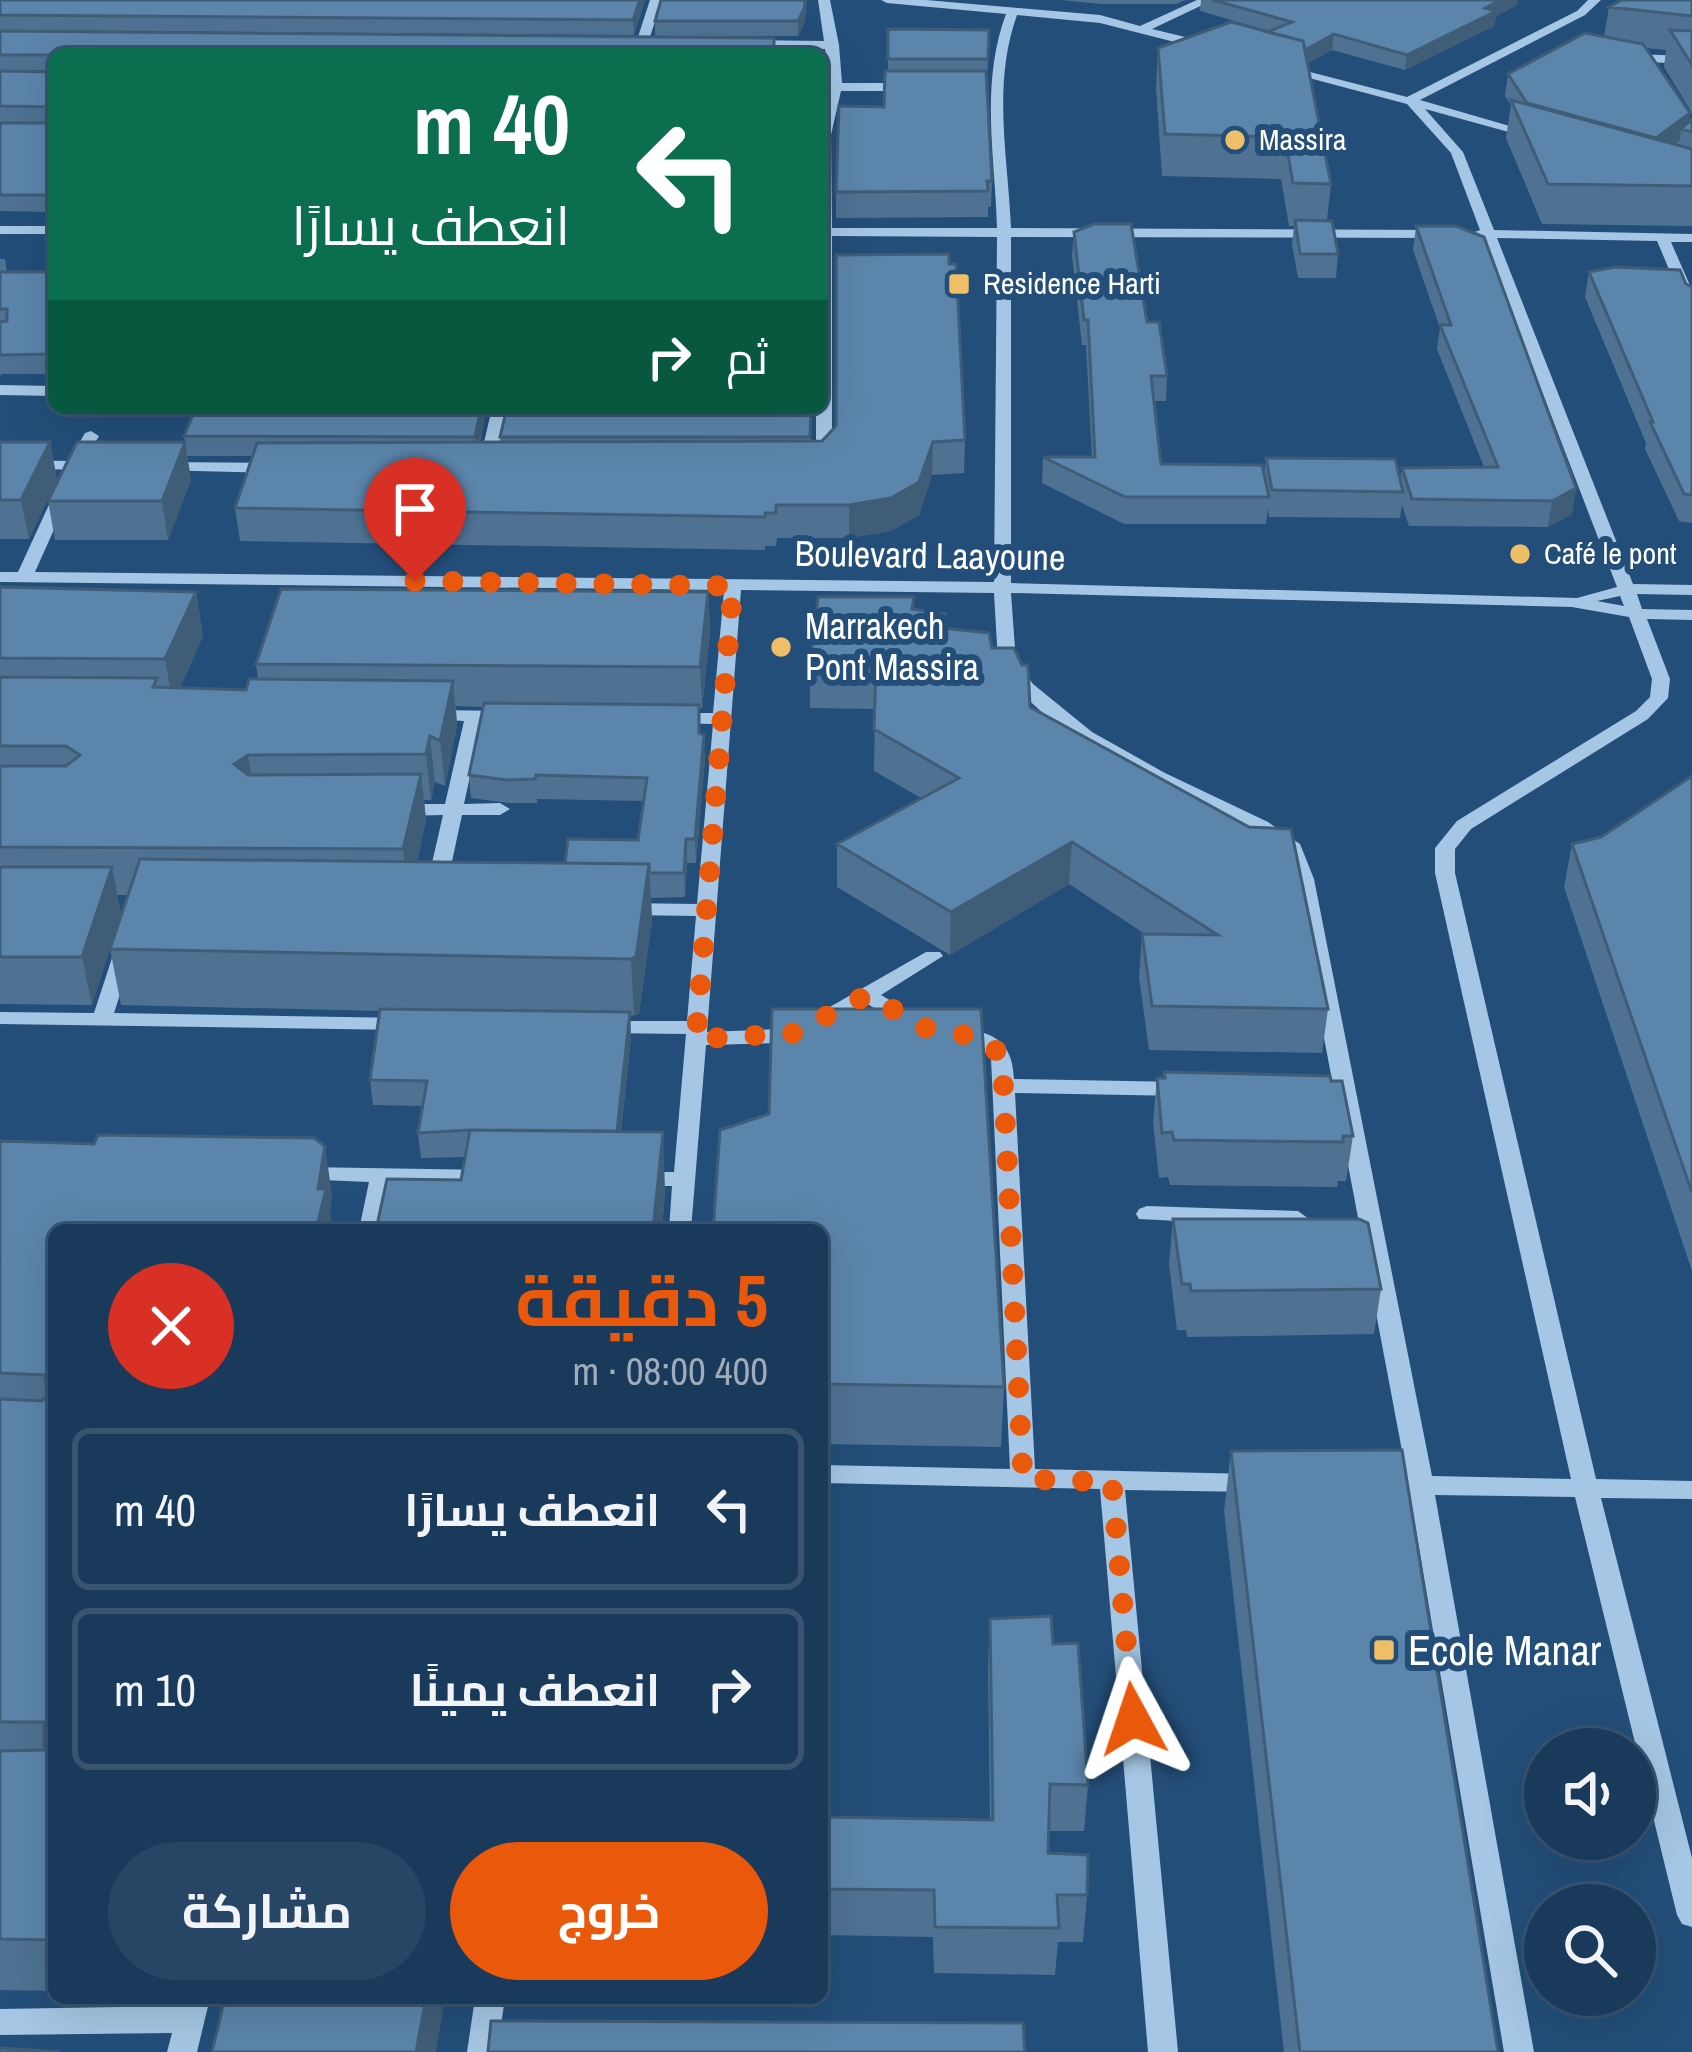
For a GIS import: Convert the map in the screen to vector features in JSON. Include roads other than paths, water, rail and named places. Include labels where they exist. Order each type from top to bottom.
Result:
[{"type":"street","points":[[643,43],[656,0]]},
{"type":"street","points":[[824,0],[833,45],[829,87],[928,87]]},
{"type":"street","points":[[887,0],[1100,19],[1231,53]]},
{"type":"street","points":[[1142,29],[1207,0]]},
{"type":"street","points":[[1410,100],[1581,14],[1594,0]]},
{"type":"street","points":[[280,48],[303,2]]},
{"type":"street","points":[[281,3],[324,3]]},
{"type":"street","points":[[1012,11],[1001,36],[997,87],[1004,232],[1007,662],[1018,682],[1053,717],[1261,826],[1293,848],[1304,878],[1348,1221],[1421,1485],[1519,2052]]},
{"type":"street","points":[[1540,35],[1560,41]]},
{"type":"street","points":[[261,40],[309,40]]},
{"type":"street","points":[[619,43],[666,43]]},
{"type":"street","points":[[738,44],[833,45]]},
{"type":"street","points":[[1601,52],[1647,59],[1689,58]]},
{"type":"street","points":[[1647,59],[1658,77]]},
{"type":"street","points":[[1276,65],[1545,138]]},
{"type":"street","points":[[974,87],[997,87]]},
{"type":"street","points":[[1410,100],[1457,152],[1661,679],[1659,698],[1642,715],[1464,825],[1445,848],[1444,873],[1586,1490],[1679,1808],[1692,1915]]},
{"type":"street","points":[[0,230],[48,230]]},
{"type":"street","points":[[828,232],[1692,238]]},
{"type":"street","points":[[1662,236],[1692,307]]},
{"type":"street","points":[[0,390],[48,391]]},
{"type":"street","points":[[486,469],[499,414]]},
{"type":"street","points":[[803,468],[824,458],[824,414]]},
{"type":"street","points":[[25,577],[91,436]]},
{"type":"street","points":[[0,465],[118,467]]},
{"type":"street","points":[[140,467],[298,469]]},
{"type":"street","points":[[462,469],[508,469]]},
{"type":"street","name":"Boulevard Laayoune","points":[[0,577],[1003,587],[1572,602],[1638,614],[1692,615]]},
{"type":"street","points":[[680,1224],[733,586]]},
{"type":"street","name":"Boulevard Laayoune","points":[[1572,602],[1630,589],[1692,590]]},
{"type":"street","points":[[409,715],[541,716]]},
{"type":"street","points":[[456,907],[433,907],[474,715]]},
{"type":"street","points":[[652,718],[719,719]]},
{"type":"street","points":[[386,810],[500,809]]},
{"type":"street","points":[[593,908],[707,910]]},
{"type":"street","points":[[102,1019],[133,923]]},
{"type":"street","points":[[578,1027],[696,1034],[794,1033],[933,956]]},
{"type":"street","points":[[867,995],[926,1028],[966,1034],[995,1046],[1002,1056],[1023,1479]]},
{"type":"street","points":[[0,1018],[436,1024]]},
{"type":"street","points":[[1004,1087],[1196,1089]]},
{"type":"street","points":[[288,1174],[520,1177]]},
{"type":"street","points":[[371,1224],[382,1176]]},
{"type":"street","points":[[613,1178],[682,1179]]},
{"type":"street","points":[[1147,1214],[1348,1221]]},
{"type":"street","points":[[828,1474],[1278,1484]]},
{"type":"street","points":[[1112,1482],[1163,2052]]},
{"type":"street","points":[[1373,1485],[1692,1490]]},
{"type":"street","points":[[0,2022],[193,2008],[182,2052]]},
{"type":"place","name":"Massira","points":[[1235,140]]},
{"type":"place","name":"Residence Harti","points":[[959,284]]},
{"type":"place","name":"Café le pont","points":[[1520,554]]},
{"type":"place","name":"Marrakech Pont Massira","points":[[781,647]]},
{"type":"place","name":"Ecole Manar","points":[[1384,1650]]}]
